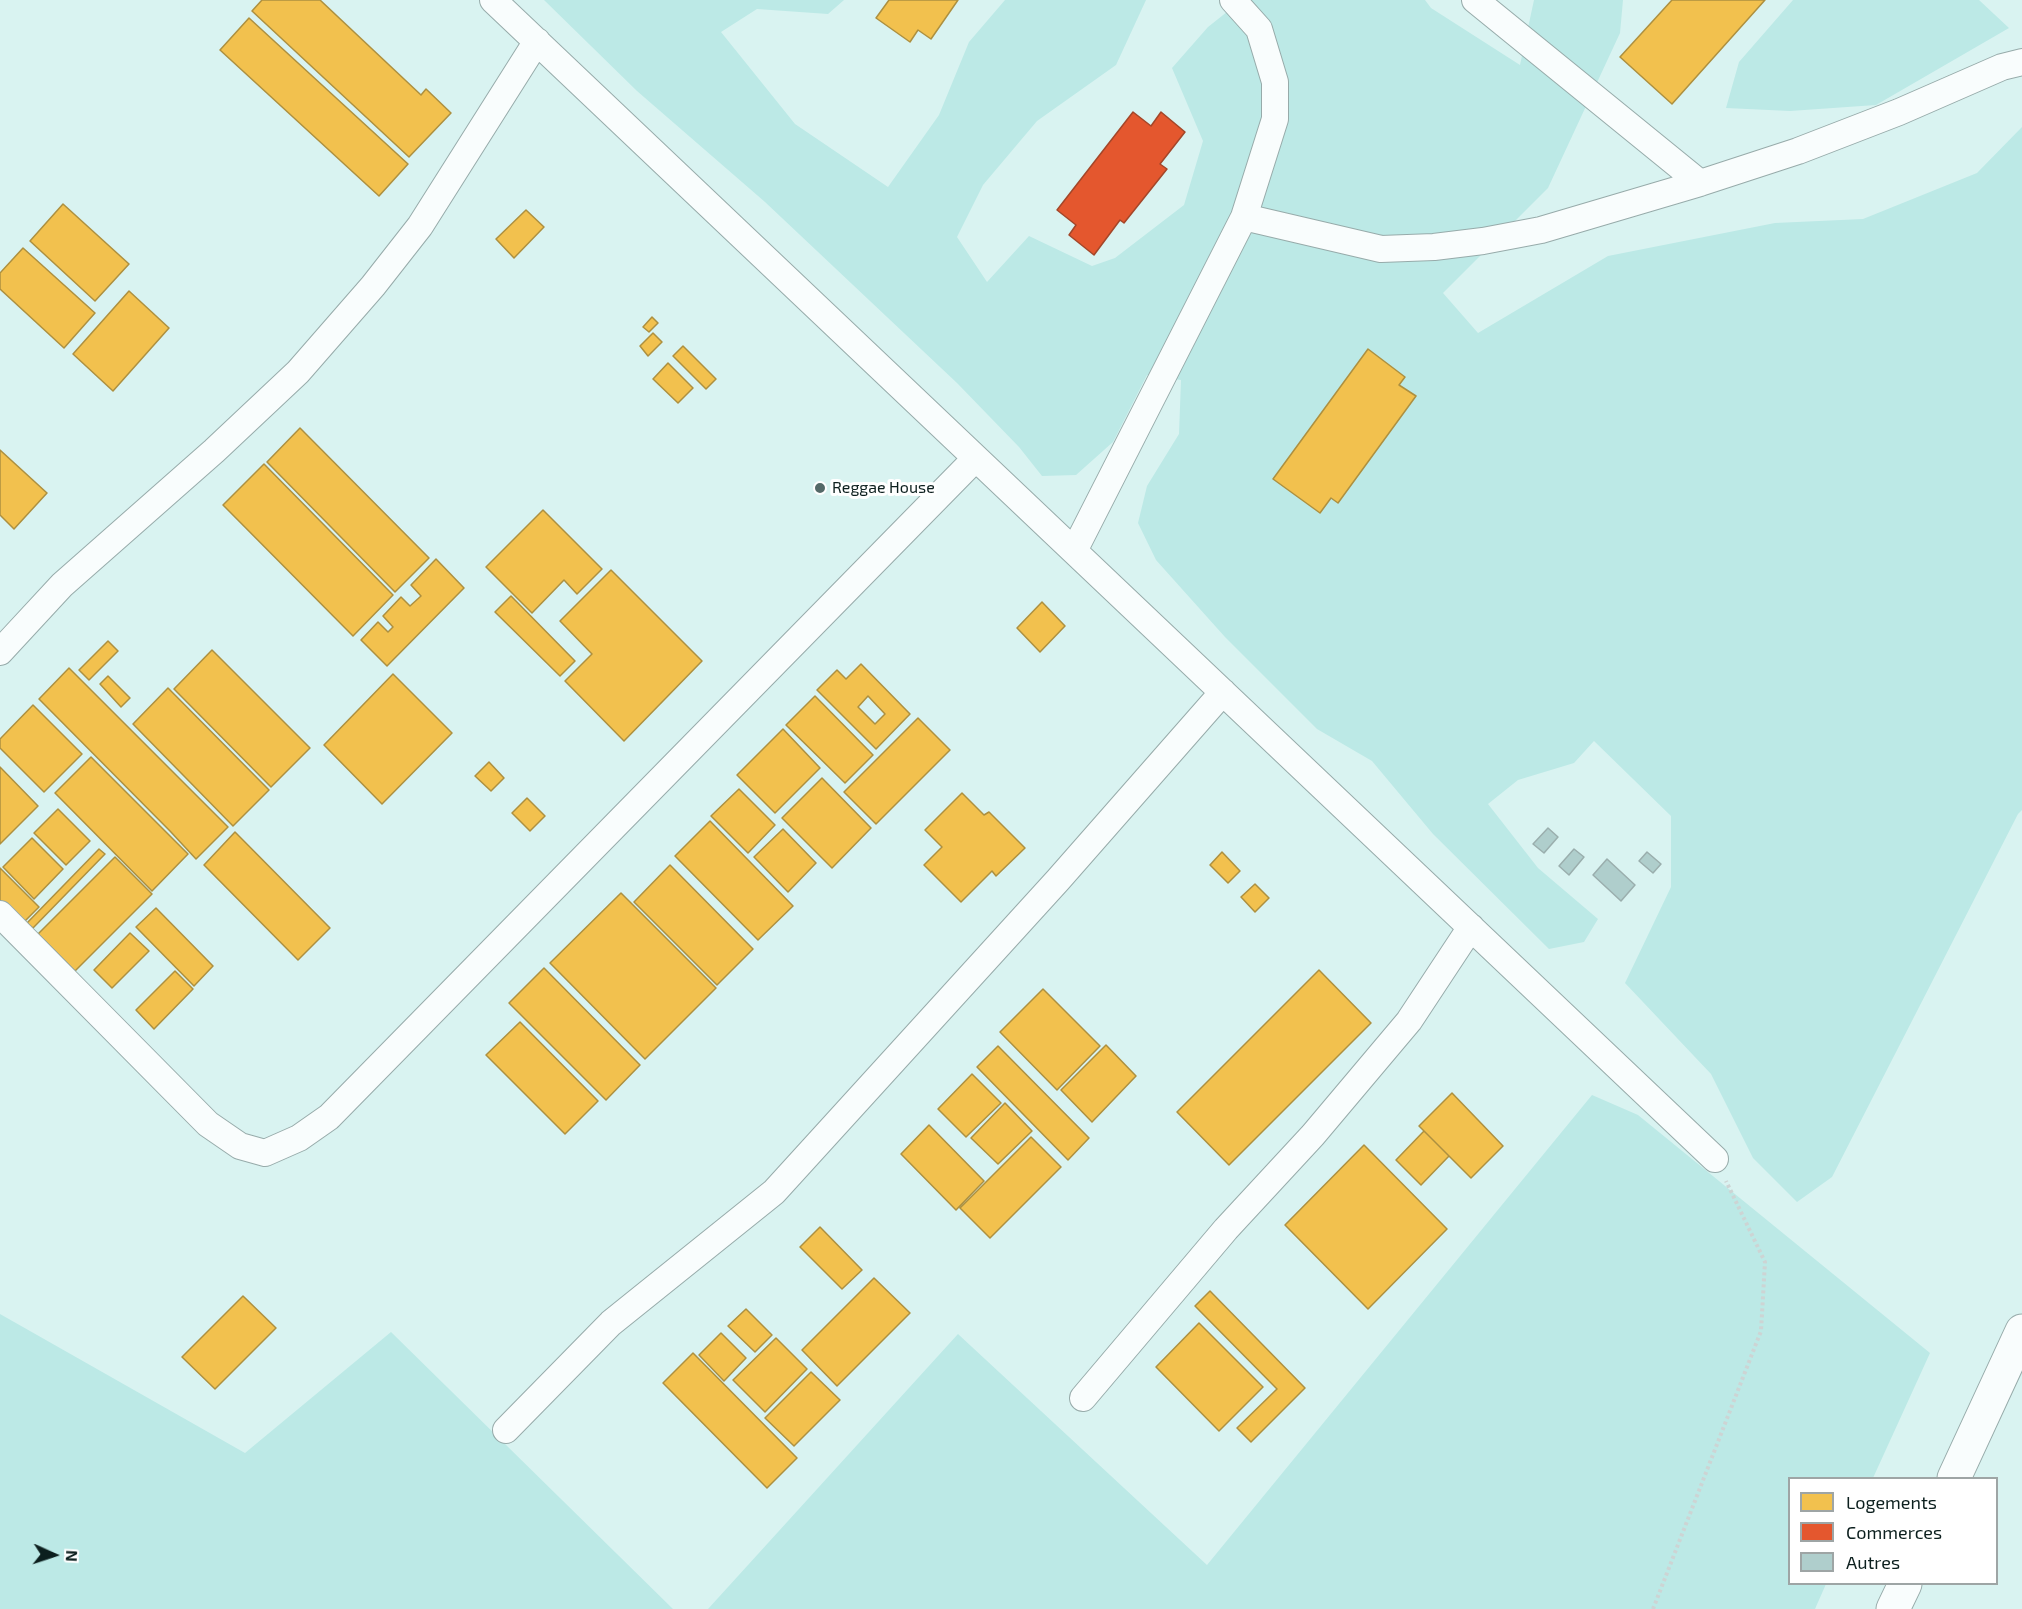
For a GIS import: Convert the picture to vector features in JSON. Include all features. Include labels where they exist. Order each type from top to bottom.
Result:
[{"type":"street","points":[[493,0],[1715,1159]]},
{"type":"street","points":[[1074,551],[1244,217],[1275,119],[1275,82],[1259,29],[1233,0]]},
{"type":"street","points":[[1475,0],[1700,183]]},
{"type":"street","points":[[0,652],[62,585],[214,451],[298,372],[373,286],[420,226],[537,41]]},
{"type":"street","points":[[1244,217],[1381,249],[1434,247],[1541,230],[1798,151],[1899,112],[2002,67],[2022,62]]},
{"type":"street","points":[[0,914],[208,1124],[240,1146],[266,1153],[299,1138],[329,1117],[976,458]]},
{"type":"street","points":[[506,1430],[611,1323],[774,1192],[1058,880],[1223,692]]},
{"type":"street","points":[[1083,1398],[1226,1229],[1313,1135],[1409,1022],[1471,927]]},
{"type":"street","points":[[1955,1477],[2022,1331]]},
{"type":"street","points":[[1893,1609],[1905,1585]]},
{"type":"path","points":[[1653,1609],[1761,1331],[1765,1262],[1715,1159]]},
{"type":"shaded area","points":[[544,0],[844,0],[828,14],[757,9],[721,32],[795,124],[888,187],[939,115],[969,42],[1005,0],[1146,0],[1116,65],[1037,121],[983,185],[957,237],[987,282],[1029,236],[1092,266],[1115,258],[1184,205],[1203,141],[1172,68],[1208,27],[1242,0],[1425,0],[1431,8],[1520,65],[1534,0],[1623,0],[1620,33],[1548,188],[1443,293],[1478,333],[1608,256],[1775,223],[1863,219],[1977,173],[2022,127],[2022,810],[1832,1177],[1797,1202],[1753,1158],[1711,1074],[1625,983],[1671,887],[1671,816],[1594,741],[1574,763],[1518,780],[1488,804],[1538,868],[1598,919],[1584,942],[1549,949],[1433,834],[1372,761],[1317,729],[1225,637],[1156,560],[1138,523],[1147,486],[1179,434],[1181,380],[1147,375],[1113,442],[1076,475],[1042,476],[1019,447],[957,383],[765,202],[637,91]]},
{"type":"shaded area","points":[[1793,0],[1979,0],[2009,28],[1876,105],[1790,111],[1726,108],[1739,62]]},
{"type":"shaded area","points":[[1592,1095],[1638,1115],[1930,1353],[1873,1477],[1788,1477],[1788,1585],[1826,1585],[1815,1609],[708,1609],[958,1334],[1207,1565]]},
{"type":"shaded area","points":[[0,1314],[245,1453],[391,1332],[673,1609],[0,1609]]},
{"type":"building: Logements","points":[[262,0],[320,0],[421,95],[426,89],[451,113],[409,157],[252,11]]},
{"type":"building: Logements","points":[[889,0],[958,0],[931,39],[918,30],[910,42],[876,18]]},
{"type":"building: Logements","points":[[1672,0],[1765,0],[1672,104],[1620,57]]},
{"type":"building: Logements","points":[[249,18],[408,164],[379,196],[220,50]]},
{"type":"building: Logements","points":[[63,204],[129,264],[95,301],[30,241]]},
{"type":"building: Logements","points":[[526,210],[544,227],[514,258],[496,239]]},
{"type":"building: Logements","points":[[23,248],[95,313],[64,348],[0,289],[0,273]]},
{"type":"building: Logements","points":[[129,291],[169,328],[113,391],[73,354]]},
{"type":"building: Logements","points":[[652,317],[658,323],[649,332],[643,327]]},
{"type":"building: Logements","points":[[653,333],[662,342],[648,356],[640,346]]},
{"type":"building: Logements","points":[[683,346],[716,379],[706,389],[673,356]]},
{"type":"building: Logements","points":[[1368,349],[1405,377],[1399,385],[1416,396],[1338,503],[1331,498],[1320,513],[1273,479]]},
{"type":"building: Logements","points":[[668,363],[693,388],[678,403],[653,379]]},
{"type":"building: Logements","points":[[300,428],[429,558],[395,592],[267,462]]},
{"type":"building: Logements","points":[[0,450],[47,493],[14,529],[0,515]]},
{"type":"building: Logements","points":[[264,464],[393,595],[353,636],[223,505]]},
{"type":"building: Logements","points":[[543,510],[602,569],[577,594],[564,580],[532,613],[486,567]]},
{"type":"building: Logements","points":[[436,559],[464,588],[387,666],[361,640],[378,622],[388,632],[393,627],[383,616],[401,597],[410,606],[421,596],[411,585]]},
{"type":"building: Logements","points":[[611,570],[702,661],[624,741],[565,681],[592,654],[560,621]]},
{"type":"building: Logements","points":[[511,596],[575,661],[560,676],[495,612]]},
{"type":"building: Logements","points":[[1042,602],[1065,626],[1040,652],[1017,628]]},
{"type":"building: Logements","points":[[108,641],[118,651],[89,680],[79,670]]},
{"type":"building: Logements","points":[[212,650],[310,748],[271,787],[174,689]]},
{"type":"building: Logements","points":[[861,664],[910,714],[876,749],[817,690],[837,670],[846,679]],"holes":[[[868,696],[885,714],[875,724],[858,707]]]},
{"type":"building: Logements","points":[[69,668],[228,827],[196,859],[39,699]]},
{"type":"building: Logements","points":[[393,674],[452,733],[382,804],[324,745]]},
{"type":"building: Logements","points":[[108,676],[130,698],[121,707],[100,684]]},
{"type":"building: Logements","points":[[168,688],[269,790],[233,826],[133,724]]},
{"type":"building: Logements","points":[[815,696],[873,755],[845,783],[786,725]]},
{"type":"building: Logements","points":[[33,705],[82,754],[44,792],[0,748],[0,739]]},
{"type":"building: Logements","points":[[918,718],[950,750],[876,824],[844,792]]},
{"type":"building: Logements","points":[[783,729],[820,768],[775,813],[737,775]]},
{"type":"building: Logements","points":[[91,757],[188,854],[152,891],[55,793]]},
{"type":"building: Logements","points":[[489,762],[504,778],[491,791],[475,776]]},
{"type":"building: Logements","points":[[0,767],[38,806],[0,844]]},
{"type":"building: Logements","points":[[822,778],[871,828],[832,868],[782,818]]},
{"type":"building: Logements","points":[[739,789],[775,825],[748,853],[711,816]]},
{"type":"building: Logements","points":[[962,793],[984,815],[989,812],[1025,848],[996,876],[992,871],[961,902],[924,865],[942,847],[925,830]]},
{"type":"building: Logements","points":[[527,798],[545,816],[530,831],[512,813]]},
{"type":"building: Logements","points":[[58,809],[90,841],[66,865],[34,833]]},
{"type":"building: Logements","points":[[710,821],[793,906],[758,940],[675,856]]},
{"type":"building: Logements","points":[[783,829],[816,863],[788,892],[754,857]]},
{"type":"building: Logements","points":[[235,832],[330,928],[298,960],[204,865]]},
{"type":"building: Logements","points":[[32,838],[63,869],[34,899],[3,867]]},
{"type":"building: Logements","points":[[99,849],[105,854],[33,928],[27,923]]},
{"type":"building: Logements","points":[[1222,852],[1240,871],[1228,883],[1210,865]]},
{"type":"building: Logements","points":[[115,857],[152,894],[75,971],[38,934]]},
{"type":"building: Logements","points":[[670,865],[753,949],[717,985],[634,902]]},
{"type":"building: Logements","points":[[0,868],[39,907],[20,926],[0,906]]},
{"type":"building: Logements","points":[[1255,884],[1269,898],[1255,912],[1241,897]]},
{"type":"building: Logements","points":[[621,893],[716,988],[645,1059],[550,963]]},
{"type":"building: Logements","points":[[156,908],[213,966],[194,986],[136,927]]},
{"type":"building: Logements","points":[[130,933],[149,951],[112,988],[94,970]]},
{"type":"building: Logements","points":[[544,968],[640,1065],[606,1100],[509,1003]]},
{"type":"building: Logements","points":[[1319,970],[1371,1023],[1229,1165],[1177,1112]]},
{"type":"building: Logements","points":[[175,971],[193,989],[154,1029],[136,1010]]},
{"type":"building: Logements","points":[[1043,989],[1100,1046],[1057,1090],[1000,1032]]},
{"type":"building: Logements","points":[[520,1022],[598,1101],[565,1134],[486,1055]]},
{"type":"building: Logements","points":[[1106,1045],[1136,1076],[1092,1122],[1061,1090]]},
{"type":"building: Logements","points":[[998,1046],[1089,1138],[1068,1160],[977,1067]]},
{"type":"building: Logements","points":[[972,1074],[1001,1103],[966,1137],[938,1109]]},
{"type":"building: Logements","points":[[1452,1093],[1503,1146],[1471,1178],[1419,1126]]},
{"type":"building: Logements","points":[[1005,1103],[1032,1131],[998,1164],[971,1138]]},
{"type":"building: Logements","points":[[929,1125],[984,1181],[956,1210],[901,1154]]},
{"type":"building: Logements","points":[[1424,1131],[1449,1156],[1421,1185],[1396,1160]]},
{"type":"building: Logements","points":[[1031,1137],[1061,1167],[990,1238],[960,1208]]},
{"type":"building: Logements","points":[[1364,1145],[1447,1229],[1368,1309],[1285,1225]]},
{"type":"building: Logements","points":[[820,1227],[862,1270],[842,1289],[800,1247]]},
{"type":"building: Logements","points":[[874,1278],[910,1313],[837,1386],[802,1350]]},
{"type":"building: Logements","points":[[1210,1291],[1305,1388],[1251,1442],[1237,1428],[1277,1389],[1195,1306]]},
{"type":"building: Logements","points":[[243,1296],[276,1328],[215,1389],[182,1357]]},
{"type":"building: Logements","points":[[746,1309],[772,1335],[755,1352],[728,1326]]},
{"type":"building: Logements","points":[[1199,1323],[1263,1387],[1219,1431],[1156,1367]]},
{"type":"building: Logements","points":[[721,1333],[746,1358],[724,1381],[699,1355]]},
{"type":"building: Logements","points":[[776,1338],[807,1369],[765,1412],[733,1380]]},
{"type":"building: Logements","points":[[693,1353],[797,1458],[767,1488],[663,1383]]},
{"type":"building: Logements","points":[[811,1372],[840,1400],[794,1446],[765,1418]]},
{"type":"building: Commerces","points":[[1133,112],[1151,126],[1161,112],[1185,132],[1160,164],[1167,169],[1124,223],[1120,220],[1094,255],[1069,235],[1076,225],[1057,210]]},
{"type":"building: Autres","points":[[1548,828],[1558,837],[1544,853],[1533,844]]},
{"type":"building: Autres","points":[[1574,849],[1584,857],[1569,875],[1559,866]]},
{"type":"building: Autres","points":[[1647,852],[1661,864],[1653,873],[1639,861]]},
{"type":"building: Autres","points":[[1607,859],[1635,885],[1621,901],[1593,875]]},
{"type":"place","name":"Reggae House","points":[[820,488]]}]
